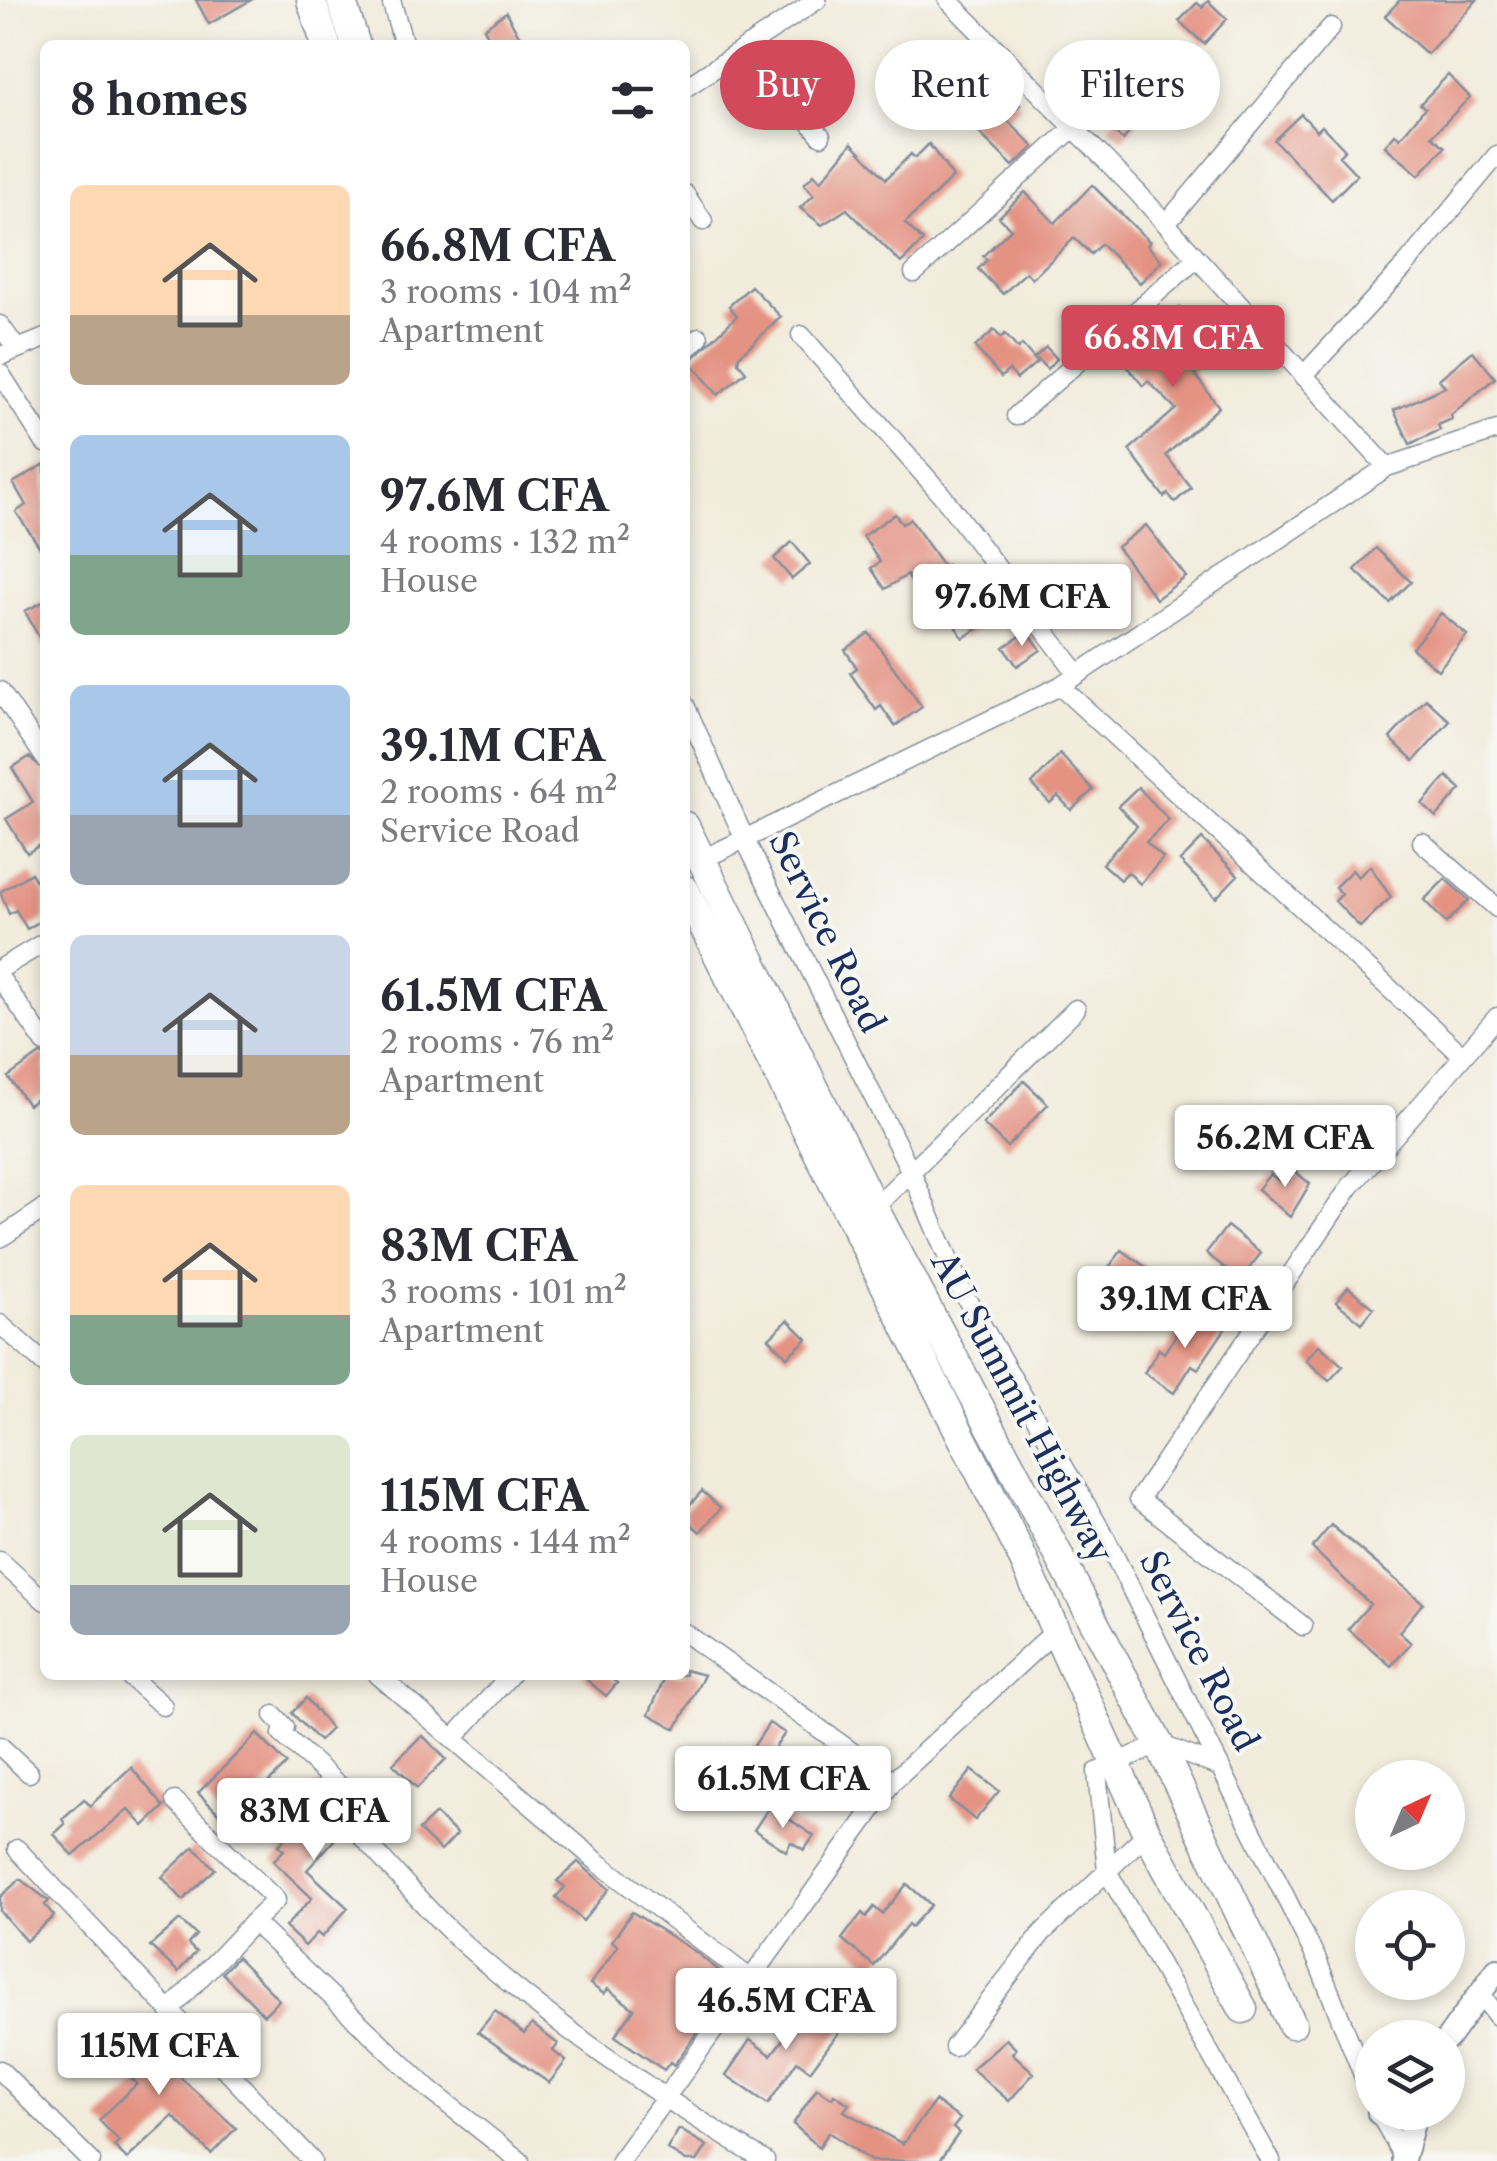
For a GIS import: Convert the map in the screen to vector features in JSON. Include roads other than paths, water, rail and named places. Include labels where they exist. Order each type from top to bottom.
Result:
[{"type":"main road","points":[[311,0],[324,40]]},
{"type":"main road","points":[[341,0],[354,40]]},
{"type":"main road","name":"AU Summit Highway","points":[[690,837],[874,1208],[1159,1744],[1292,2024]]},
{"type":"main road","name":"AU Summit Highway","points":[[690,900],[1019,1550],[1147,1833],[1242,2009]]},
{"type":"street","points":[[391,0],[403,40]]},
{"type":"street","points":[[756,40],[816,0]]},
{"type":"street","points":[[948,0],[1044,100]]},
{"type":"street","points":[[1166,224],[1331,28]]},
{"type":"street","points":[[690,85],[720,64]]},
{"type":"street","points":[[816,130],[821,136]]},
{"type":"street","points":[[914,274],[1071,130]]},
{"type":"street","points":[[1073,130],[1166,224],[1387,467]]},
{"type":"street","points":[[1303,376],[1404,267],[1497,155]]},
{"type":"street","points":[[690,202],[703,221]]},
{"type":"street","points":[[1016,416],[1197,258]]},
{"type":"street","points":[[0,326],[8,353],[40,340]]},
{"type":"street","points":[[800,335],[941,494],[1077,673]]},
{"type":"street","points":[[0,373],[40,435]]},
{"type":"street","points":[[701,860],[1060,686],[1387,467],[1497,430]]},
{"type":"street","points":[[1060,686],[1462,1056]]},
{"type":"street","points":[[0,692],[40,751]]},
{"type":"street","name":"Service Road","points":[[690,716],[744,840],[912,1174],[962,1290],[1106,1539],[1317,1960],[1355,2055]]},
{"type":"street","points":[[1422,842],[1497,908]]},
{"type":"street","points":[[0,968],[40,945]]},
{"type":"street","points":[[0,978],[40,1036]]},
{"type":"street","points":[[874,1208],[1076,1009]]},
{"type":"street","points":[[1303,1626],[1140,1499],[1350,1188],[1497,1016]]},
{"type":"street","points":[[0,1238],[40,1211]]},
{"type":"street","points":[[0,1324],[40,1360]]},
{"type":"street","points":[[0,1561],[40,1597]]},
{"type":"street","points":[[620,2161],[893,1781],[1054,1632]]},
{"type":"street","points":[[690,1637],[893,1781]]},
{"type":"street","points":[[133,1680],[162,1706]]},
{"type":"street","points":[[384,1680],[599,1863],[752,1980]]},
{"type":"street","points":[[454,1740],[506,1680]]},
{"type":"street","points":[[274,1716],[286,1726],[282,1734],[375,1818],[361,1836],[450,1931],[682,2111],[765,2161]]},
{"type":"street","points":[[1220,1767],[1159,1744],[1097,1772],[1108,1871],[1270,2161]]},
{"type":"street","points":[[0,1746],[29,1773]]},
{"type":"street","points":[[169,2011],[276,1900],[175,1801]]},
{"type":"street","points":[[954,2047],[1042,1934],[1147,1833]]},
{"type":"street","points":[[17,1849],[312,2161]]},
{"type":"street","points":[[253,1922],[390,2055],[520,2161]]},
{"type":"street","points":[[1461,2020],[1497,1970]]},
{"type":"street","points":[[1480,1993],[1497,2016]]},
{"type":"street","points":[[0,2070],[91,2161]]},
{"type":"street","points":[[1388,2130],[1404,2160]]},
{"type":"street","points":[[1404,2160],[1412,2130]]}]
